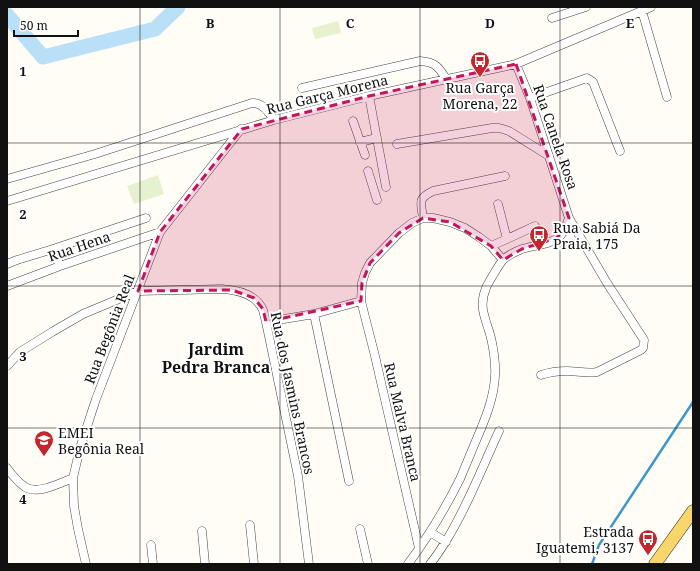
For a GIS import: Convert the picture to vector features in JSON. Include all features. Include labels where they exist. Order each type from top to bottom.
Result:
[{"type":"main road","points":[[655,564],[693,511]]},
{"type":"street","points":[[552,18],[586,7]]},
{"type":"street","name":"Rua Garça Morena","points":[[7,201],[274,120],[369,96],[516,64],[651,7]]},
{"type":"street","points":[[642,11],[667,97]]},
{"type":"street","points":[[302,88],[420,61],[428,61],[436,65],[446,79]]},
{"type":"street","name":"Rua Canela Rosa","points":[[516,64],[530,98],[569,218],[607,283],[644,340],[643,348],[641,350],[597,372],[552,371],[541,374]]},
{"type":"street","points":[[530,98],[587,78],[590,79],[593,82],[620,151]]},
{"type":"street","points":[[369,96],[386,187]]},
{"type":"street","points":[[7,179],[95,154],[256,103],[270,112],[274,120]]},
{"type":"street","points":[[353,121],[365,155]]},
{"type":"street","points":[[397,144],[499,128],[509,131],[549,156]]},
{"type":"street","name":"Rua Begônia Real","points":[[86,564],[74,506],[73,478],[80,448],[96,398],[160,232],[242,129]]},
{"type":"street","points":[[360,142],[377,138]]},
{"type":"street","points":[[368,171],[377,200]]},
{"type":"street","points":[[371,179],[384,176]]},
{"type":"street","points":[[503,260],[491,246],[465,228],[450,222],[433,218],[423,218],[421,200],[433,191],[505,176]]},
{"type":"street","points":[[498,204],[508,239]]},
{"type":"street","points":[[7,264],[146,218]]},
{"type":"street","name":"Rua Malva Branca","points":[[419,548],[361,301],[364,273],[370,263],[399,233],[412,223],[423,218]]},
{"type":"street","points":[[408,564],[430,532],[460,478],[489,406],[496,376],[490,333],[482,308],[482,301],[486,287],[503,260],[522,249],[543,244],[557,238],[564,231],[569,218]]},
{"type":"street","points":[[491,246],[535,226]]},
{"type":"street","name":"Rua Hena","points":[[7,286],[60,266],[160,232]]},
{"type":"street","points":[[53,248],[60,266]]},
{"type":"street","name":"Rua dos Jasmins Brancos","points":[[138,291],[232,290],[254,298],[263,309],[298,476],[309,564]]},
{"type":"street","points":[[7,366],[24,349],[83,314],[138,291]]},
{"type":"street","points":[[266,322],[314,314],[361,301]]},
{"type":"street","points":[[314,314],[349,481]]},
{"type":"street","points":[[430,564],[446,542],[472,492],[499,431]]},
{"type":"street","points":[[7,468],[16,480],[32,490],[41,489],[73,478]]},
{"type":"street","points":[[250,525],[254,564]]},
{"type":"street","points":[[360,529],[368,564]]},
{"type":"street","points":[[202,530],[205,564]]},
{"type":"street","points":[[430,532],[446,542]]},
{"type":"street","points":[[151,545],[153,564]]},
{"type":"highlighted area","points":[[516,64],[569,218],[557,238],[522,249],[503,260],[491,246],[450,222],[423,218],[399,233],[370,263],[362,283],[361,301],[266,322],[263,309],[254,298],[232,290],[138,291],[160,232],[242,129],[369,96]]},
{"type":"green space","points":[[338,21],[341,33],[315,39],[312,28]]},
{"type":"green space","points":[[158,175],[164,194],[134,204],[127,186]]},
{"type":"waterway","points":[[7,15],[43,57],[155,29],[178,7]]},
{"type":"waterway","points":[[592,564],[599,545],[693,402]]},
{"type":"place","name":"Rua Garça Morena, 22","points":[[480,78]]},
{"type":"place","name":"Rua Sabiá Da Praia, 175","points":[[539,252]]},
{"type":"place","name":"EMEI Begônia Real","points":[[44,457]]},
{"type":"place","name":"Estrada Iguatemi, 3137","points":[[648,556]]},
{"type":"district","name":"Jardim Pedra Branca","points":[[216,358]]}]
